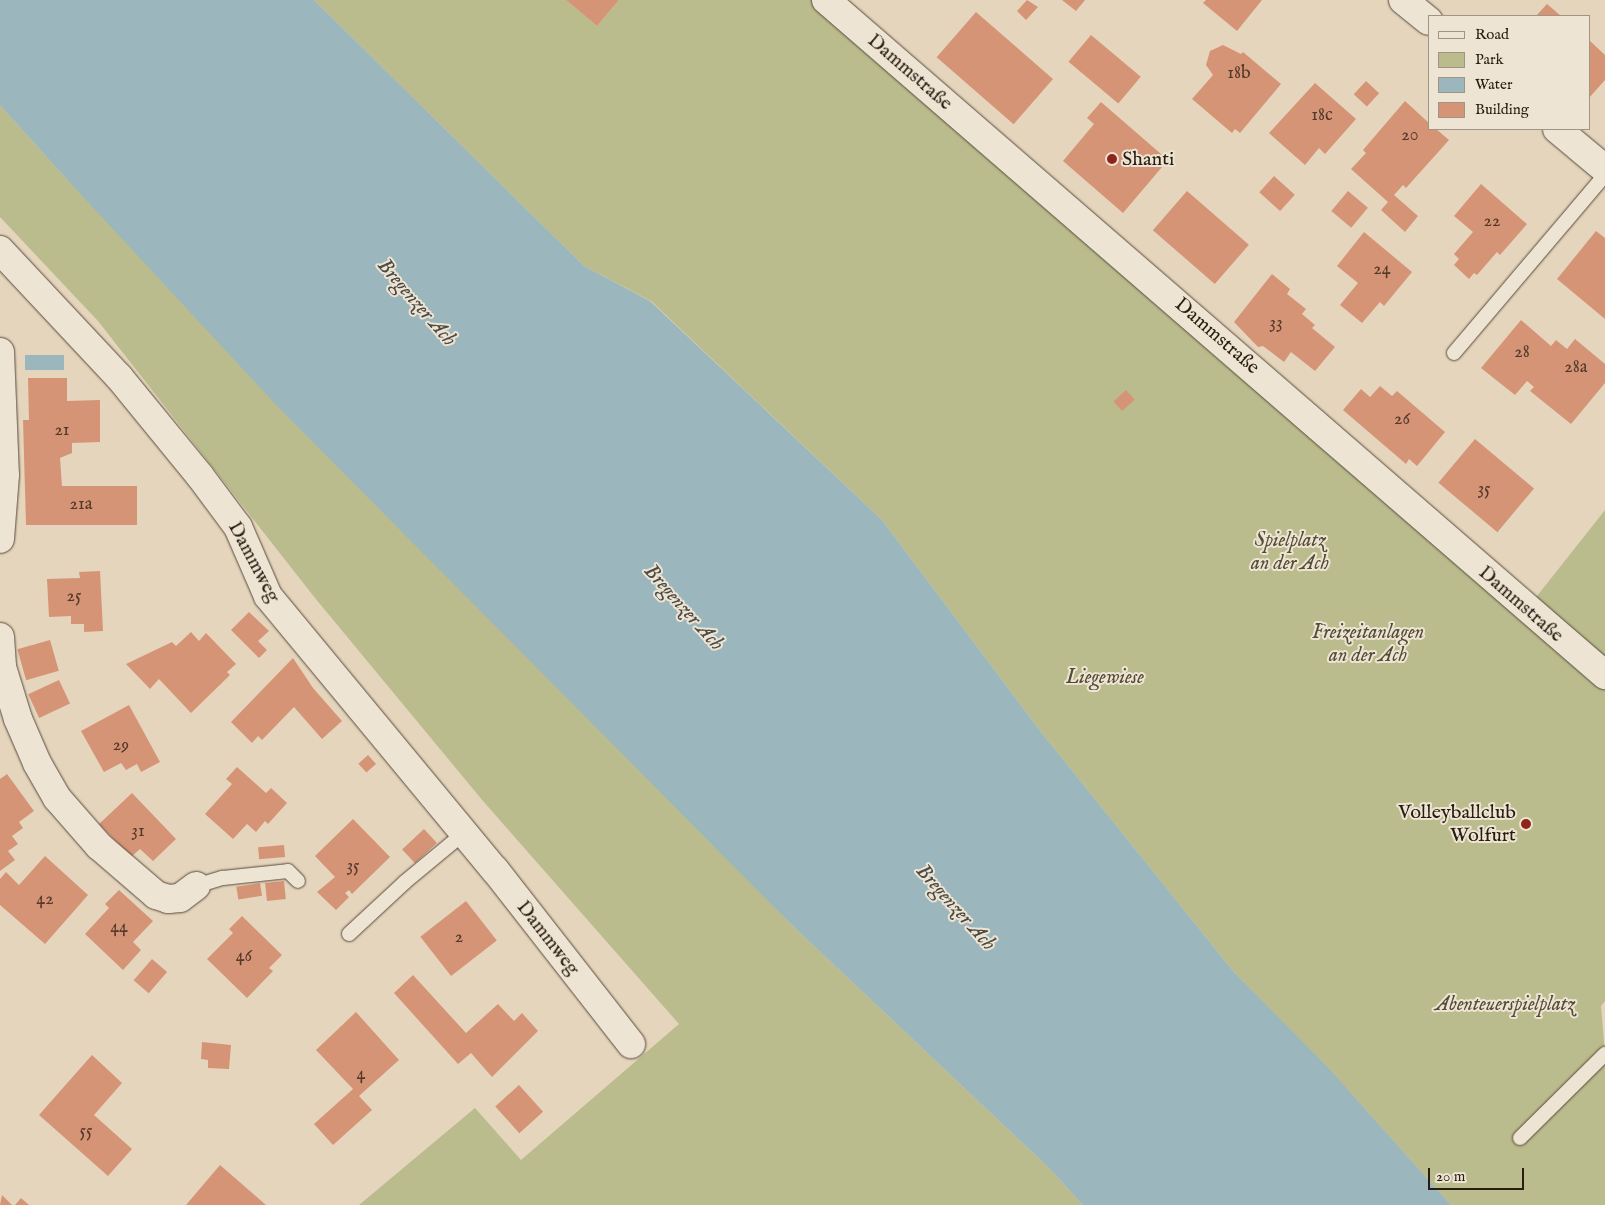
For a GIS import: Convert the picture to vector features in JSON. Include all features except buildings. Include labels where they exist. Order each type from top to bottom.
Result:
[{"type":"street","name":"Dammstraße","points":[[826,0],[1605,675]]},
{"type":"street","points":[[1404,0],[1428,20]]},
{"type":"street","points":[[1558,130],[1605,169]]},
{"type":"street","name":"Dammweg","points":[[0,250],[119,378],[200,476],[238,527],[268,596],[464,833],[631,1044]]},
{"type":"street","points":[[0,352],[5,475],[0,539]]},
{"type":"street","points":[[0,636],[2,667],[18,719],[36,762],[57,798],[98,846],[156,895],[168,899],[180,898],[196,886]]},
{"type":"lane","points":[[1454,353],[1605,175]]},
{"type":"lane","points":[[349,934],[405,882],[464,833]]},
{"type":"lane","points":[[196,886],[223,878],[288,871],[298,881]]},
{"type":"lane","points":[[1520,1138],[1605,1054]]},
{"type":"green space","points":[[314,0],[566,0],[597,26],[619,0],[826,0],[1526,610],[1605,510],[1605,1001],[1601,1006],[1605,1054],[1605,1205],[1451,1205],[1349,1091],[1233,971],[1041,732],[882,520],[651,301],[584,266]]},
{"type":"green space","points":[[0,105],[61,173],[795,928],[1049,1168],[1083,1205],[359,1205],[475,1108],[521,1160],[679,1024],[483,801],[315,598],[98,321],[0,217]]},
{"type":"water","name":"Bregenzer Ach","points":[[0,0],[314,0],[584,266],[650,301],[882,520],[1041,732],[1233,971],[1333,1073],[1451,1205],[1083,1205],[1049,1168],[795,928],[278,407],[61,173],[0,105]]},
{"type":"water","points":[[25,355],[64,355],[64,370],[25,370]]},
{"type":"place","name":"Shanti","points":[[1112,159]]},
{"type":"place","name":"Volleyballclub Wolfurt","points":[[1526,824]]},
{"type":"park label","name":"Spielplatz an der Ach","points":[[1290,552]]},
{"type":"park label","name":"Freizeitanlagen an der Ach","points":[[1368,644]]},
{"type":"park label","name":"Liegewiese","points":[[1105,677]]},
{"type":"park label","name":"Abenteuerspielplatz","points":[[1505,1004]]}]
